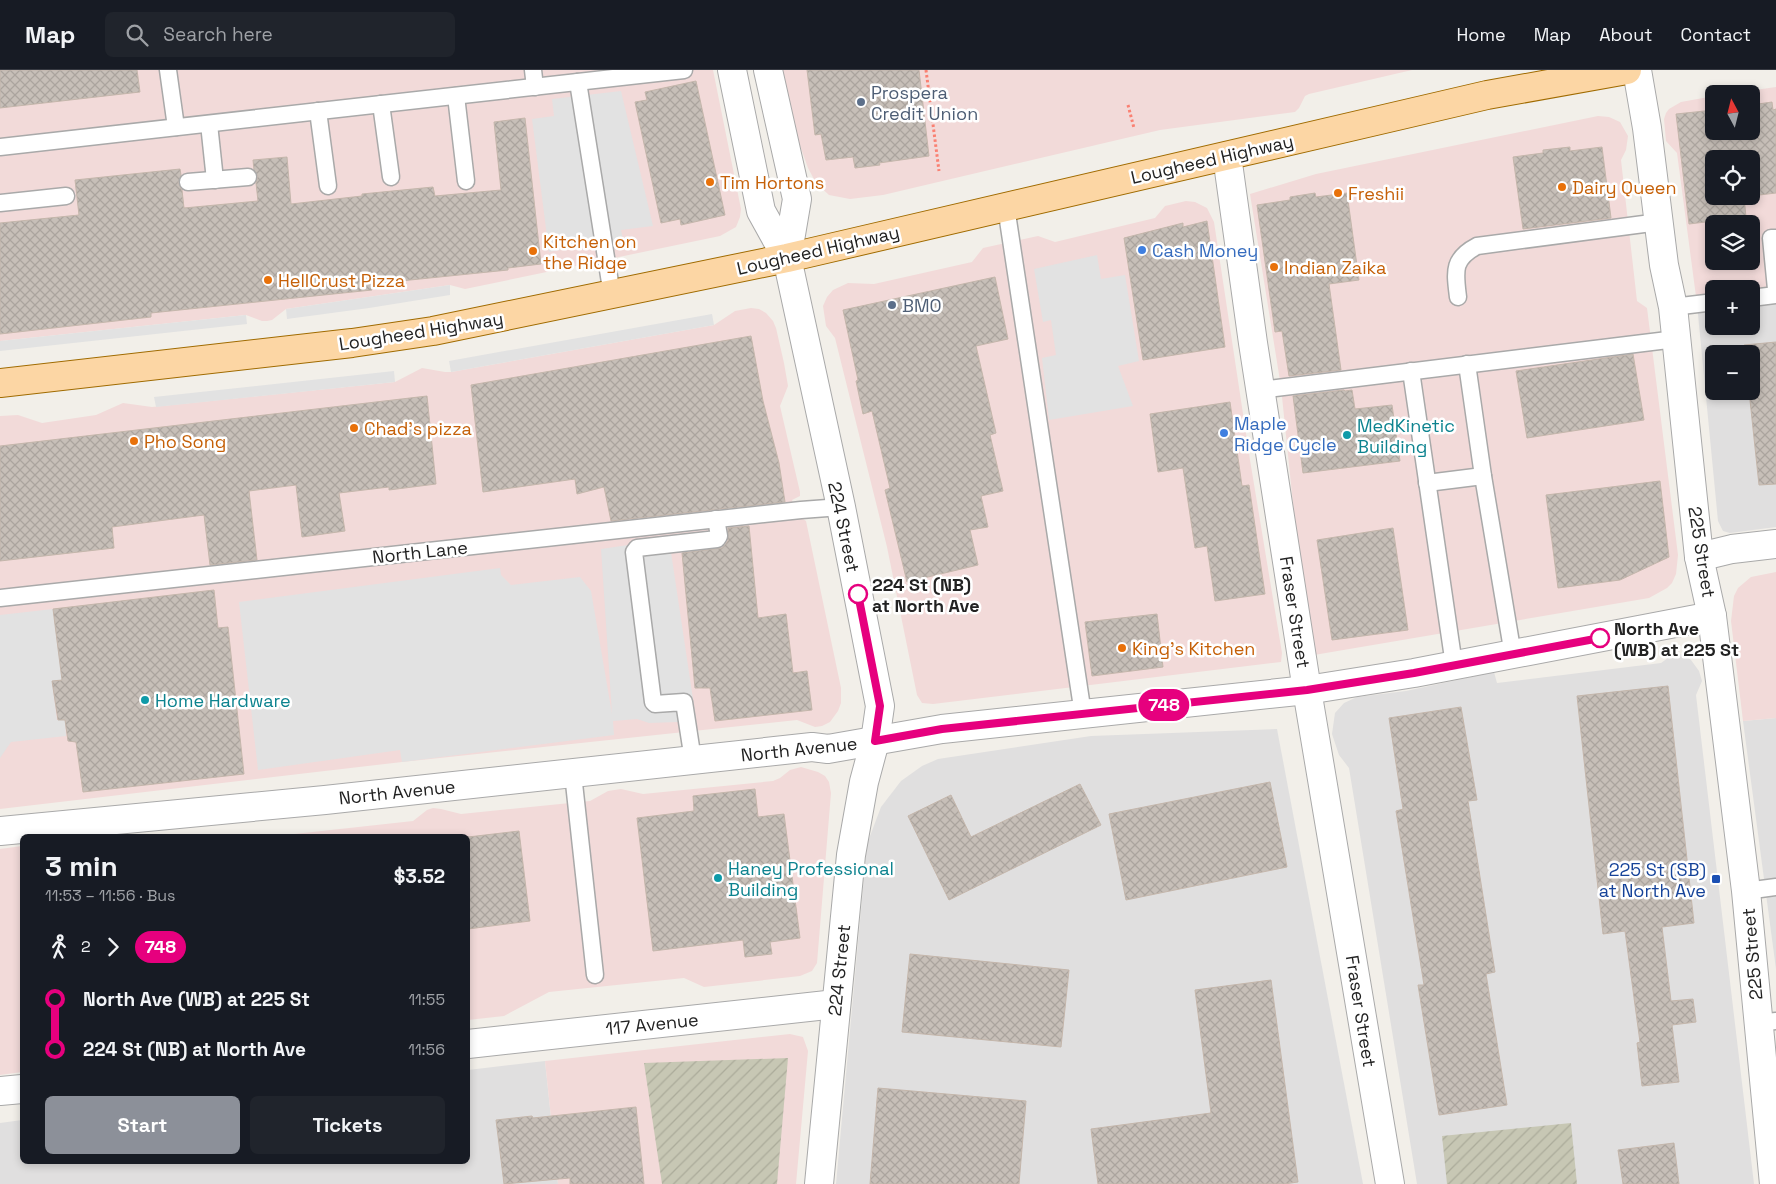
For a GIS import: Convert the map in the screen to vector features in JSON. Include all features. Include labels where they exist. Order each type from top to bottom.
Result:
[{"type":"main road","name":"Lougheed Highway","points":[[0,383],[352,343],[433,331],[787,258],[1487,95],[1627,70]]},
{"type":"street","name":"224 Street","points":[[732,70],[761,211],[787,258],[880,706],[875,741],[864,782],[850,855],[819,1184]]},
{"type":"street","name":"224 Street","points":[[768,70],[797,199],[787,258]]},
{"type":"street","name":"225 Street","points":[[1637,70],[1647,128],[1664,265],[1672,307],[1699,557],[1712,616],[1746,891],[1767,1022],[1774,1184]]},
{"type":"street","name":"Fraser Street","points":[[1227,156],[1260,390],[1307,690],[1390,1184]]},
{"type":"street","points":[[1699,557],[1732,549],[1776,544]]},
{"type":"street","name":"North Avenue","points":[[0,831],[573,774],[812,747],[828,749],[942,729],[1307,690],[1513,655],[1712,616]]},
{"type":"street","name":"117 Avenue","points":[[470,1044],[836,1004]]},
{"type":"street","points":[[0,1091],[20,1089]]},
{"type":"lane","points":[[168,70],[176,127]]},
{"type":"lane","points":[[533,70],[535,87]]},
{"type":"lane","points":[[0,147],[578,82],[630,73],[684,70]]},
{"type":"lane","points":[[578,82],[612,295]]},
{"type":"lane","points":[[456,96],[466,181]]},
{"type":"lane","points":[[381,104],[391,177]]},
{"type":"lane","points":[[318,111],[328,186]]},
{"type":"lane","points":[[209,124],[214,180]]},
{"type":"lane","points":[[188,182],[248,177]]},
{"type":"lane","points":[[0,203],[66,196]]},
{"type":"lane","points":[[1006,207],[1083,714]]},
{"type":"lane","points":[[1458,297],[1455,271],[1460,259],[1477,246],[1659,222]]},
{"type":"lane","points":[[1776,238],[1771,238],[1776,289]]},
{"type":"lane","points":[[1760,297],[1776,295]]},
{"type":"lane","points":[[1672,307],[1705,303]]},
{"type":"lane","points":[[1260,390],[1676,339]]},
{"type":"lane","points":[[1467,364],[1483,476],[1513,655]]},
{"type":"lane","points":[[1411,371],[1454,665]]},
{"type":"lane","points":[[1427,483],[1483,476]]},
{"type":"lane","name":"North Lane","points":[[0,598],[840,507]]},
{"type":"lane","points":[[694,760],[684,702],[655,704],[653,702],[634,552],[637,548],[717,539],[719,536],[716,520]]},
{"type":"lane","points":[[573,774],[595,975]]},
{"type":"lane","points":[[1746,891],[1776,887]]},
{"type":"path","points":[[926,70],[939,171]]},
{"type":"path","points":[[1128,105],[1134,128]]},
{"type":"shaded area","points":[[0,70],[713,70],[741,209],[740,217],[736,227],[720,236],[465,289],[450,285],[286,309],[272,320],[267,321],[246,315],[0,341]]},
{"type":"shaded area","points":[[781,70],[1412,70],[1309,94],[1305,96],[1295,112],[1160,130],[883,195],[850,199],[829,195],[816,183],[808,168],[797,137]]},
{"type":"shaded area","points":[[1776,87],[1776,295],[1760,297],[1760,280],[1705,280],[1705,303],[1697,304],[1677,153],[1666,141],[1664,119],[1669,109],[1681,102],[1705,98],[1705,140],[1760,140],[1760,89]]},
{"type":"shaded area","points":[[621,91],[653,226],[621,230],[623,239],[549,252],[532,119],[554,116],[552,99]]},
{"type":"shaded area","points":[[1598,116],[1609,117],[1620,122],[1628,136],[1626,150],[1621,160],[1637,301],[1647,308],[1678,555],[1676,574],[1672,583],[1649,598],[1314,655],[1295,523],[1281,387],[1250,194],[1316,174]]},
{"type":"shaded area","points":[[1186,201],[1195,202],[1207,208],[1214,222],[1250,460],[1282,653],[1281,662],[933,704],[922,703],[917,695],[887,547],[835,338],[826,326],[823,306],[827,297],[833,290],[848,283],[874,284],[972,262],[983,248],[1038,236],[1055,242],[1155,218],[1165,206]]},
{"type":"shaded area","points":[[1097,255],[1101,279],[1125,275],[1139,361],[1118,366],[1133,406],[1049,420],[1042,358],[1056,355],[1051,320],[1043,322],[1034,269]]},
{"type":"shaded area","points":[[450,285],[450,295],[287,319],[286,309]]},
{"type":"shaded area","points":[[1776,295],[1776,527],[1730,533],[1723,531],[1718,521],[1706,400],[1760,400],[1760,345],[1705,345],[1705,387],[1697,304],[1705,303],[1705,335],[1760,335],[1760,297]]},
{"type":"shaded area","points":[[751,308],[759,309],[766,313],[773,321],[784,363],[788,386],[780,406],[800,492],[800,496],[792,500],[798,518],[806,521],[841,688],[841,703],[830,722],[815,727],[797,720],[402,762],[0,809],[0,416],[18,415],[42,423],[96,415],[123,403],[152,407],[395,382],[422,368],[451,372],[714,325],[735,311]]},
{"type":"shaded area","points":[[712,314],[714,325],[451,372],[449,361]]},
{"type":"shaded area","points":[[246,315],[247,324],[0,351],[0,341]]},
{"type":"shaded area","points":[[394,371],[395,382],[156,407],[154,397]]},
{"type":"shaded area","points":[[669,539],[696,719],[649,723],[637,719],[613,721],[614,735],[402,762],[400,750],[258,770],[239,602],[500,568],[501,575],[511,585],[580,577],[591,591],[612,714],[601,549]]},
{"type":"shaded area","points":[[1776,572],[1776,718],[1743,721],[1731,621],[1734,596],[1738,588],[1751,577]]},
{"type":"shaded area","points":[[53,609],[62,680],[52,681],[57,720],[65,720],[66,736],[11,742],[0,758],[0,615]]},
{"type":"shaded area","points":[[1675,653],[1685,655],[1691,660],[1699,671],[1702,681],[1696,695],[1754,1184],[1417,1184],[1349,768],[1339,755],[1332,734],[1335,713],[1344,703],[1357,697],[1406,691],[1494,672],[1497,683],[1661,663]]},
{"type":"shaded area","points":[[1776,718],[1776,969],[1743,721]]},
{"type":"shaded area","points":[[1277,729],[1363,1184],[836,1184],[867,844],[881,807],[901,781],[922,766],[938,759],[1091,736]]},
{"type":"shaded area","points":[[801,767],[818,772],[825,776],[829,782],[831,793],[817,963],[812,971],[800,976],[704,987],[684,978],[549,992],[504,1016],[470,1020],[470,834],[294,834],[413,821],[427,810],[433,808],[461,814],[590,801],[608,791],[621,789],[643,794],[773,781],[790,770]]},
{"type":"shaded area","points":[[20,846],[20,1072],[0,1075],[0,849]]},
{"type":"shaded area","points":[[790,1034],[803,1037],[808,1051],[796,1184],[558,1184],[545,1061]]},
{"type":"shaded area","points":[[788,1058],[777,1184],[662,1184],[644,1063]]},
{"type":"shaded area","points":[[545,1061],[558,1184],[0,1184],[0,1123],[20,1120],[20,1164],[470,1164],[470,1070]]},
{"type":"shaded area","points":[[1571,1123],[1577,1184],[1447,1184],[1442,1136]]},
{"type":"building","points":[[0,70],[137,70],[140,92],[0,108]]},
{"type":"building","points":[[807,70],[919,70],[929,156],[855,168],[853,157],[826,160],[821,134],[815,135]]},
{"type":"building","points":[[696,81],[725,215],[681,225],[680,219],[661,223],[635,102],[647,100],[645,92]]},
{"type":"building","points":[[1772,102],[1773,110],[1776,109],[1776,193],[1760,195],[1760,150],[1705,150],[1705,205],[1745,205],[1746,215],[1705,215],[1705,222],[1689,224],[1676,114],[1705,111],[1705,140],[1760,140],[1760,104]]},
{"type":"building","points":[[525,118],[541,264],[508,268],[508,270],[371,284],[372,290],[151,313],[151,317],[0,334],[0,223],[79,215],[75,180],[180,169],[181,175],[178,183],[182,190],[184,208],[258,201],[256,183],[258,176],[254,170],[253,160],[287,157],[291,204],[433,187],[435,196],[501,190],[494,122]]},
{"type":"building","name":"Dairy Queen","points":[[1570,147],[1570,151],[1602,147],[1611,218],[1523,229],[1513,157],[1543,153],[1543,150]]},
{"type":"building","points":[[1315,193],[1316,197],[1347,193],[1359,280],[1329,284],[1341,370],[1289,376],[1282,331],[1275,332],[1257,205],[1290,200],[1290,197]]},
{"type":"building","points":[[1207,221],[1225,347],[1143,360],[1124,238],[1183,223],[1183,227]]},
{"type":"building","points":[[995,277],[1008,339],[976,346],[996,433],[990,435],[1003,491],[981,496],[988,527],[970,530],[978,565],[907,582],[885,490],[890,488],[872,411],[863,414],[856,381],[858,380],[843,310]]},
{"type":"building","points":[[751,336],[763,401],[779,463],[785,502],[611,521],[604,487],[577,494],[575,479],[483,492],[471,385]]},
{"type":"building","points":[[1776,342],[1776,484],[1759,485],[1750,400],[1760,400],[1760,345],[1744,345]]},
{"type":"building","points":[[1633,354],[1644,420],[1527,438],[1516,371]]},
{"type":"building","name":"MedKinetic Building","points":[[1352,390],[1355,409],[1392,405],[1400,461],[1303,473],[1293,396]]},
{"type":"building","points":[[427,396],[436,484],[389,490],[389,487],[339,493],[345,531],[302,537],[296,485],[249,491],[257,560],[210,565],[204,515],[112,527],[114,548],[0,561],[0,446]]},
{"type":"building","points":[[1230,402],[1242,486],[1249,485],[1265,594],[1215,601],[1207,546],[1195,548],[1183,468],[1158,472],[1150,414]]},
{"type":"building","points":[[1660,481],[1669,557],[1620,580],[1558,588],[1546,495]]},
{"type":"building","points":[[749,526],[758,618],[786,614],[793,673],[807,671],[812,710],[715,721],[710,688],[695,688],[682,553],[722,548],[728,541],[728,528]]},
{"type":"building","points":[[1393,528],[1408,630],[1332,640],[1317,540]]},
{"type":"building","name":"Home Hardware","points":[[214,590],[218,628],[228,627],[244,774],[83,792],[76,742],[68,741],[65,720],[58,720],[52,681],[62,680],[53,609]]},
{"type":"building","points":[[1157,614],[1163,667],[1092,676],[1085,622]]},
{"type":"building","points":[[1668,686],[1694,923],[1662,927],[1671,1001],[1693,999],[1696,1022],[1672,1025],[1679,1082],[1642,1086],[1637,1043],[1640,1042],[1625,931],[1603,934],[1577,696]]},
{"type":"building","points":[[1461,707],[1477,800],[1468,801],[1495,972],[1486,974],[1507,1105],[1439,1115],[1418,985],[1424,985],[1396,811],[1403,809],[1389,718]]},
{"type":"building","points":[[1270,782],[1287,867],[1126,900],[1109,814]]},
{"type":"building","points":[[1080,784],[1101,825],[949,900],[908,816],[951,795],[971,837]]},
{"type":"building","name":"Haney Professional Building","points":[[755,789],[758,817],[784,814],[800,938],[770,942],[772,954],[745,957],[743,940],[653,951],[637,818],[694,811],[693,796]]},
{"type":"building","points":[[519,831],[530,921],[470,929],[470,837]]},
{"type":"building","points":[[910,954],[1069,970],[1061,1047],[902,1032]]},
{"type":"building","points":[[1271,980],[1298,1182],[1284,1184],[1098,1184],[1091,1129],[1211,1113],[1195,990]]},
{"type":"building","points":[[878,1088],[1026,1101],[1019,1184],[870,1184]]},
{"type":"building","points":[[636,1107],[644,1184],[570,1184],[570,1178],[504,1184],[496,1120]]},
{"type":"building","points":[[1674,1143],[1679,1184],[1623,1184],[1618,1150]]},
{"type":"bus line","name":"748","points":[[858,594],[880,706],[875,741],[942,729],[1307,690],[1414,673],[1600,638]]},
{"type":"place","name":"Prospera Credit Union","points":[[861,102]]},
{"type":"place","name":"Tim Hortons","points":[[710,182]]},
{"type":"place","name":"Dairy Queen","points":[[1562,187]]},
{"type":"place","name":"Freshii","points":[[1338,193]]},
{"type":"place","name":"Cash Money","points":[[1142,250]]},
{"type":"place","name":"Kitchen on the Ridge","points":[[533,251]]},
{"type":"place","name":"Indian Zaika","points":[[1274,267]]},
{"type":"place","name":"HellCrust Pizza","points":[[268,280]]},
{"type":"place","name":"BMO","points":[[892,305]]},
{"type":"place","name":"Chad's pizza","points":[[354,428]]},
{"type":"place","name":"Maple Ridge Cycle","points":[[1224,433]]},
{"type":"place","name":"MedKinetic Building","points":[[1347,435]]},
{"type":"place","name":"Pho Song","points":[[134,441]]},
{"type":"place","name":"224 St (NB) at North Ave","points":[[858,594]]},
{"type":"place","name":"North Ave (WB) at 225 St","points":[[1600,638]]},
{"type":"place","name":"King's Kitchen","points":[[1122,648]]},
{"type":"place","name":"Home Hardware","points":[[145,700]]},
{"type":"place","name":"Haney Professional Building","points":[[718,878]]},
{"type":"place","name":"225 St (SB) at North Ave","points":[[1716,879]]}]
